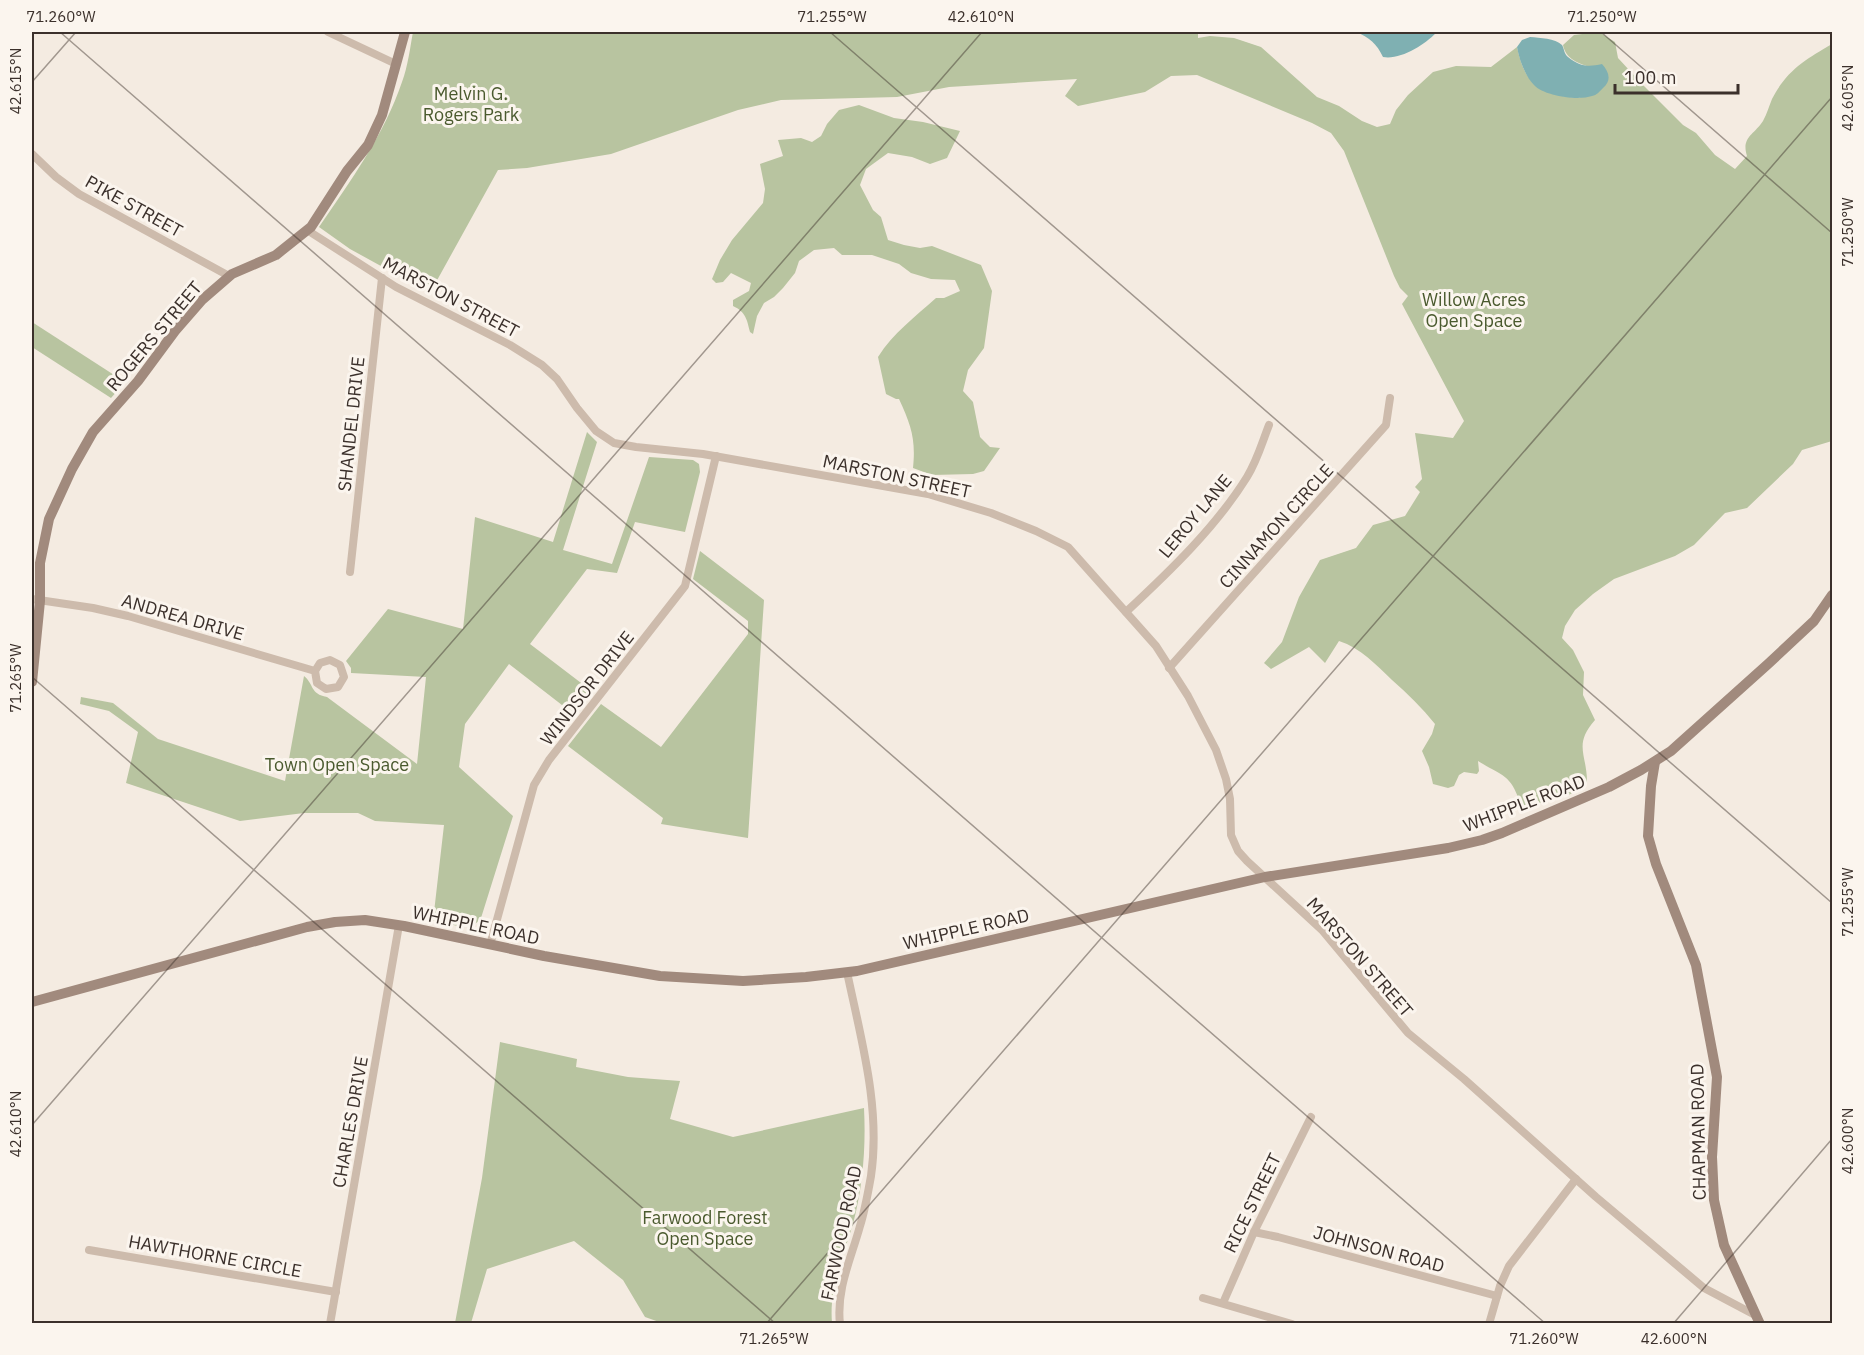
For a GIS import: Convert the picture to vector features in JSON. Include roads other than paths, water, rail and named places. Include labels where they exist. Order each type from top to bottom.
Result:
[{"type":"main road","name":"ROGERS STREET","points":[[32,682],[36,600],[40,563],[49,519],[72,469],[93,432],[138,381],[175,331],[202,300],[229,276],[276,255],[307,230],[347,171],[368,145],[382,115],[405,32]]},
{"type":"main road","name":"WHIPPLE ROAD","points":[[32,1002],[307,927],[365,920],[399,925],[544,956],[660,976],[743,981],[806,977],[847,972],[1265,877],[1396,858],[1482,840],[1609,787],[1655,762],[1693,732],[1814,621],[1833,595]]},
{"type":"main road","name":"CHAPMAN ROAD","points":[[1655,762],[1648,836],[1656,864],[1696,965],[1717,1077],[1712,1157],[1714,1200],[1725,1245],[1758,1319]]},
{"type":"street","points":[[328,32],[396,64]]},
{"type":"street","name":"PIKE STREET","points":[[32,154],[56,177],[79,194],[229,276]]},
{"type":"street","name":"MARSTON STREET","points":[[307,230],[396,287],[510,345],[542,365],[557,379],[596,431],[614,443],[716,456],[928,494],[991,513],[1068,547],[1156,646],[1188,696],[1216,750],[1226,779],[1230,799],[1231,835],[1238,851],[1322,930],[1408,1033],[1704,1288],[1758,1319]]},
{"type":"street","name":"SHANDEL DRIVE","points":[[350,572],[382,278]]},
{"type":"street","name":"CINNAMON CIRCLE","points":[[1170,668],[1386,425],[1390,398]]},
{"type":"street","name":"LEROY LANE","points":[[1126,612],[1200,538],[1237,491],[1260,451],[1269,425]]},
{"type":"street","name":"WINDSOR DRIVE","points":[[490,945],[534,785],[549,760],[685,586],[716,456]]},
{"type":"street","name":"ANDREA DRIVE","points":[[36,600],[93,608],[128,616],[315,671]]},
{"type":"street","name":"CHARLES DRIVE","points":[[330,1323],[399,925]]},
{"type":"street","name":"FARWOOD ROAD","points":[[840,1323],[841,1289],[863,1213],[871,1175],[873,1149],[868,1072],[847,972]]},
{"type":"street","name":"RICE STREET","points":[[1223,1304],[1254,1232],[1311,1117]]},
{"type":"street","points":[[1489,1323],[1509,1266],[1576,1179]]},
{"type":"street","name":"JOHNSON ROAD","points":[[1254,1232],[1497,1296]]},
{"type":"street","name":"HAWTHORNE CIRCLE","points":[[89,1250],[336,1292]]},
{"type":"street","points":[[1203,1298],[1292,1323]]},
{"type":"water","points":[[1356,32],[1436,33],[1412,51],[1397,56],[1383,57],[1372,42]]},
{"type":"water","points":[[1530,37],[1559,43],[1567,56],[1581,64],[1589,66],[1602,64],[1608,76],[1608,82],[1595,95],[1578,98],[1553,95],[1539,89],[1525,72],[1517,47],[1522,40]]},
{"type":"park label","name":"Melvin G. Rogers Park","points":[[471,103]]},
{"type":"park label","name":"Willow Acres Open Space","points":[[1474,309]]},
{"type":"park label","name":"Town Open Space","points":[[337,764]]},
{"type":"park label","name":"Farwood Forest Open Space","points":[[705,1227]]}]
